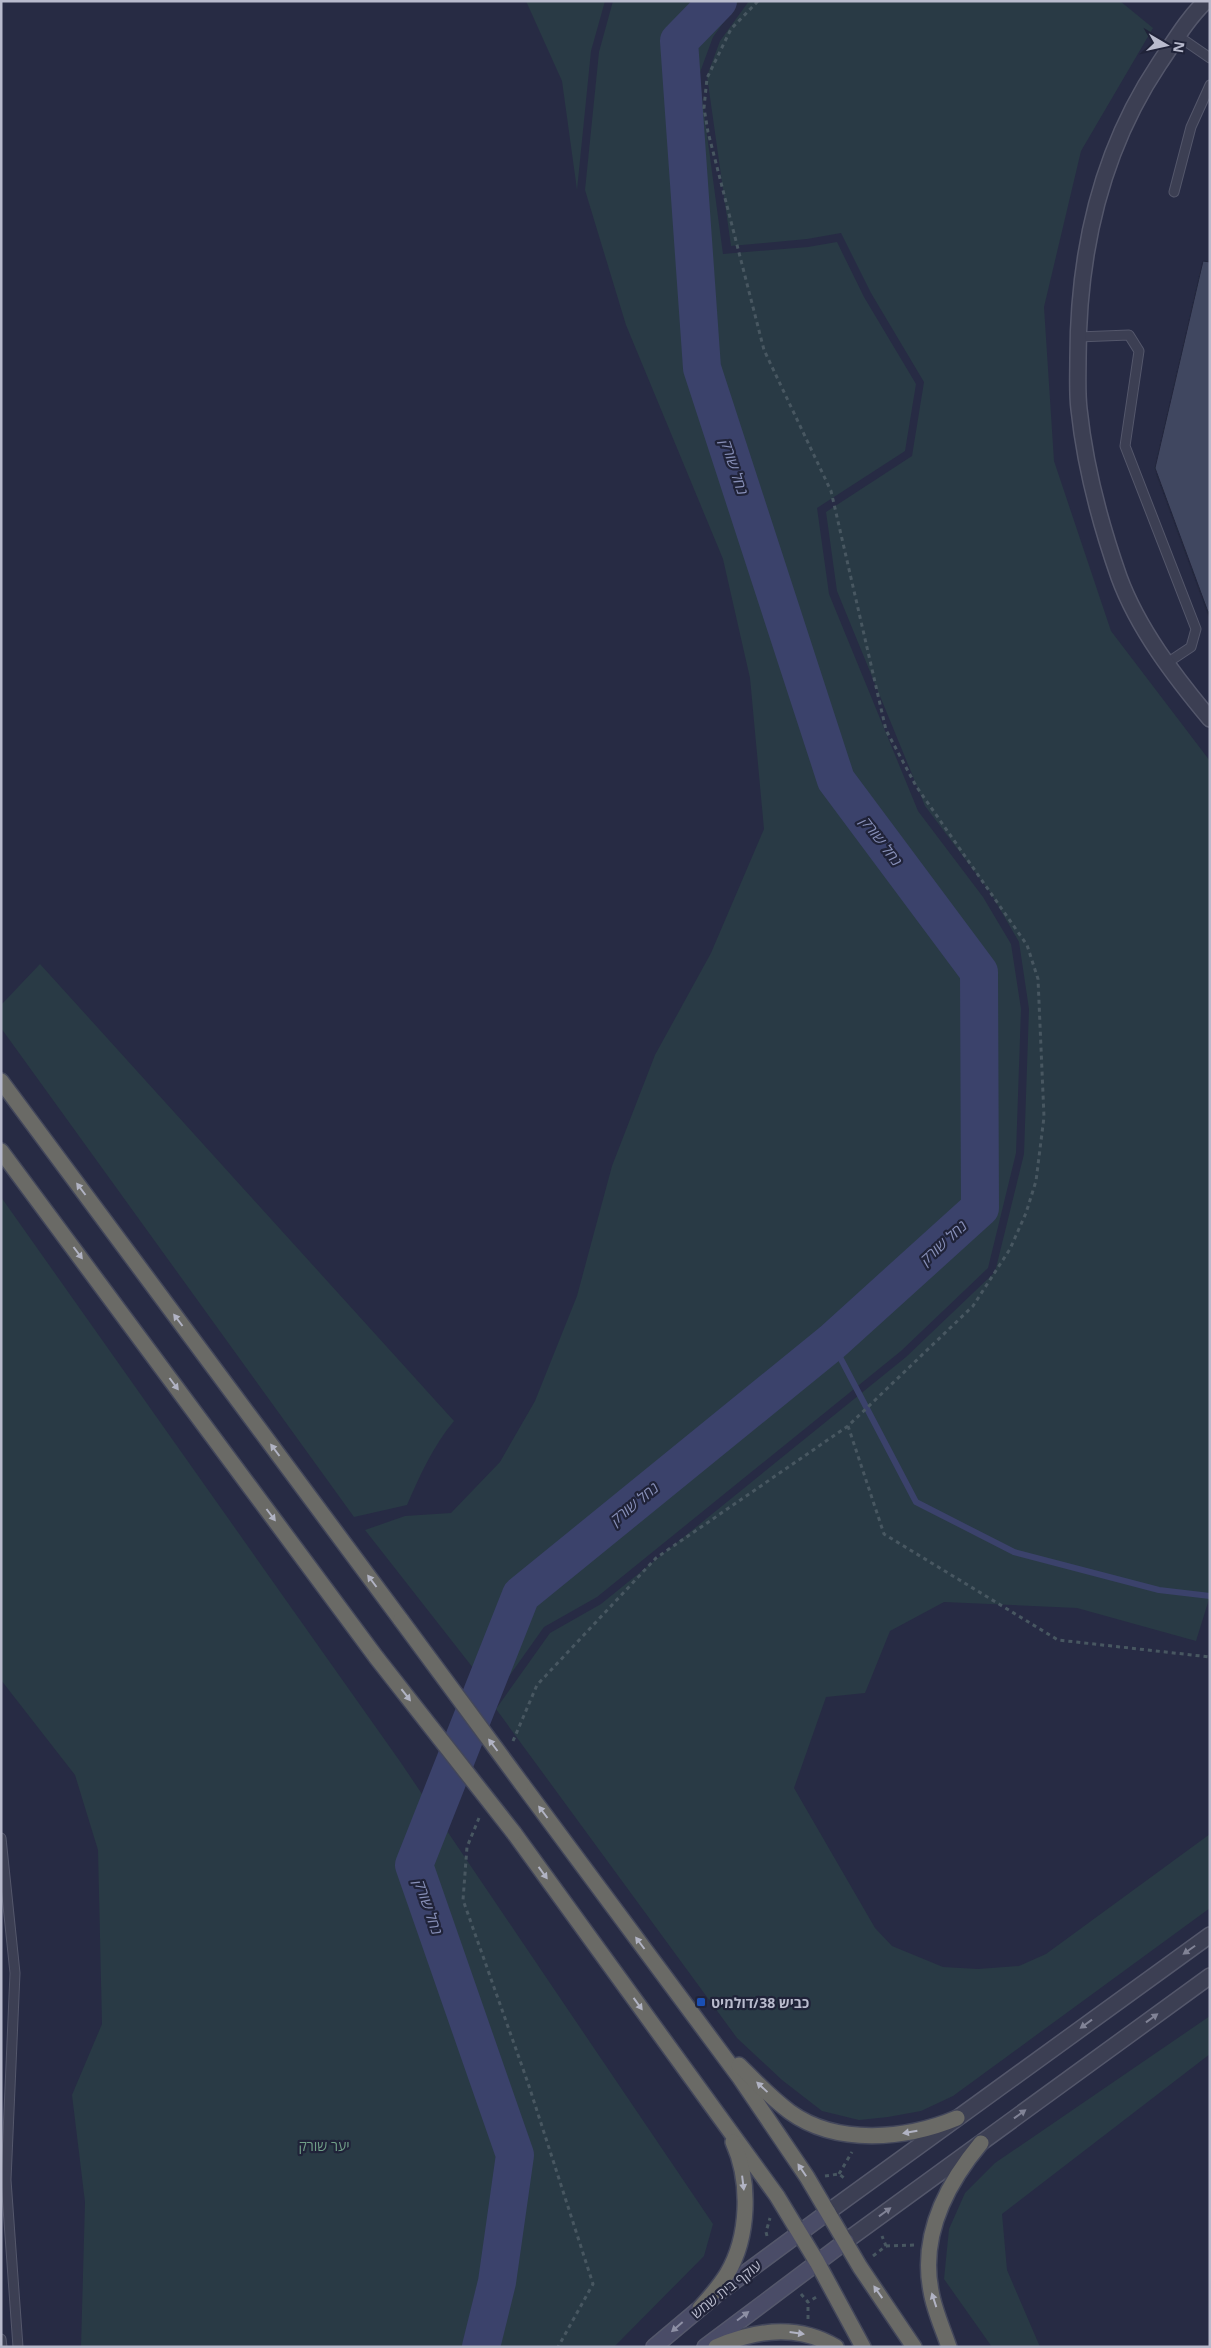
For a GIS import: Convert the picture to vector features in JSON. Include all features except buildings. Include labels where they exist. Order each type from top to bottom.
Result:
[{"type":"highway","points":[[1,1081],[710,2038],[807,2177],[860,2267],[914,2347]]},
{"type":"highway","points":[[4,1154],[376,1656],[514,1833],[723,2120],[800,2232],[863,2347]]},
{"type":"highway","points":[[710,2038],[790,2112],[825,2129],[864,2135],[921,2130],[957,2118]]},
{"type":"highway","points":[[700,2308],[727,2274],[738,2247],[744,2220],[745,2201],[740,2163],[723,2120]]},
{"type":"highway","points":[[949,2347],[931,2292],[930,2244],[934,2224],[948,2189],[981,2143]]},
{"type":"highway","points":[[716,2347],[735,2338],[760,2332],[785,2331],[807,2334],[836,2347]]},
{"type":"main road","name":"עוקף בית שמש","points":[[654,2347],[700,2308],[828,2212]]},
{"type":"main road","points":[[705,2347],[846,2241]]},
{"type":"street","points":[[1206,1],[1194,13],[1140,93],[1112,156],[1092,220],[1083,271],[1078,338],[1079,407],[1086,455],[1100,512],[1120,578],[1149,638],[1210,719]]},
{"type":"street","points":[[828,2212],[1210,1935]]},
{"type":"street","points":[[846,2241],[1210,1976]]},
{"type":"lane","points":[[1178,36],[1210,58]]},
{"type":"lane","points":[[1174,192],[1192,127],[1210,85]]},
{"type":"lane","points":[[1078,338],[1129,335],[1139,351],[1125,446],[1196,629],[1191,647],[1166,662]]},
{"type":"lane","points":[[1,1838],[15,1973],[6,2180],[18,2347]]},
{"type":"lane","points":[[1,2339],[2,2347]]},
{"type":"path","points":[[758,1],[731,29],[707,78],[704,108],[708,132],[764,350],[831,491],[886,730],[916,786],[1027,945],[1038,979],[1044,1117],[1036,1181],[1026,1213],[1010,1249],[973,1306],[848,1426],[884,1534],[1058,1640],[1210,1657]]},
{"type":"path","points":[[838,2174],[864,2135]]},
{"type":"path","points":[[807,2177],[838,2174],[860,2188]]},
{"type":"path","points":[[771,2254],[766,2232],[777,2196]]},
{"type":"path","points":[[875,2220],[886,2246]]},
{"type":"path","points":[[860,2267],[886,2246],[930,2244]]},
{"type":"green space","points":[[526,1],[605,1],[591,51],[577,190],[562,81]]},
{"type":"green space","points":[[613,1],[739,1],[713,37],[699,75],[723,254],[808,247],[837,242],[864,297],[916,384],[905,451],[817,508],[829,594],[918,811],[983,897],[1011,944],[1021,1009],[1016,1153],[988,1268],[901,1351],[597,1597],[544,1627],[495,1696],[365,1530],[405,1516],[451,1513],[500,1462],[535,1401],[577,1296],[612,1166],[655,1055],[711,953],[764,829],[750,678],[723,559],[626,325],[585,190],[599,52]]},
{"type":"green space","points":[[749,1],[1120,1],[1153,28],[1081,151],[1044,307],[1054,461],[1111,631],[1210,761],[1210,1596],[1196,1641],[1077,1608],[944,1602],[890,1631],[865,1693],[826,1697],[794,1788],[875,1928],[892,1946],[943,1967],[978,1969],[1019,1966],[1046,1954],[1210,1834],[1210,1908],[953,2096],[921,2111],[859,2120],[822,2111],[782,2080],[737,2038],[496,1709],[550,1633],[601,1604],[906,1357],[995,1272],[1024,1154],[1029,1009],[1019,942],[990,892],[925,806],[837,591],[826,512],[912,456],[924,382],[871,293],[841,233],[807,239],[731,246],[707,76],[720,41]]},
{"type":"green space","points":[[40,964],[454,1421],[433,1451],[407,1505],[354,1517],[1,1028],[1,1005]]},
{"type":"green space","name":"יער שורק","points":[[1,1197],[399,1760],[713,2224],[704,2256],[614,2347],[81,2347],[85,2202],[72,2095],[102,2024],[98,1850],[75,1775],[1,1680]]},
{"type":"green space","points":[[1210,2016],[1210,2054],[1002,2214],[1007,2270],[1040,2347],[992,2347],[944,2279],[949,2229],[965,2193],[995,2163]]},
{"type":"waterway","name":"נחל שורק","points":[[481,2347],[497,2282],[515,2155],[414,1865],[521,1595],[832,1342],[980,1208],[979,972],[836,780],[702,368],[679,41],[718,1]]},
{"type":"waterway","points":[[832,1342],[916,1502],[1014,1552],[1159,1590],[1210,1596]]},
{"type":"place","name":"כביש 38/דולמיט","points":[[701,2002]]}]
